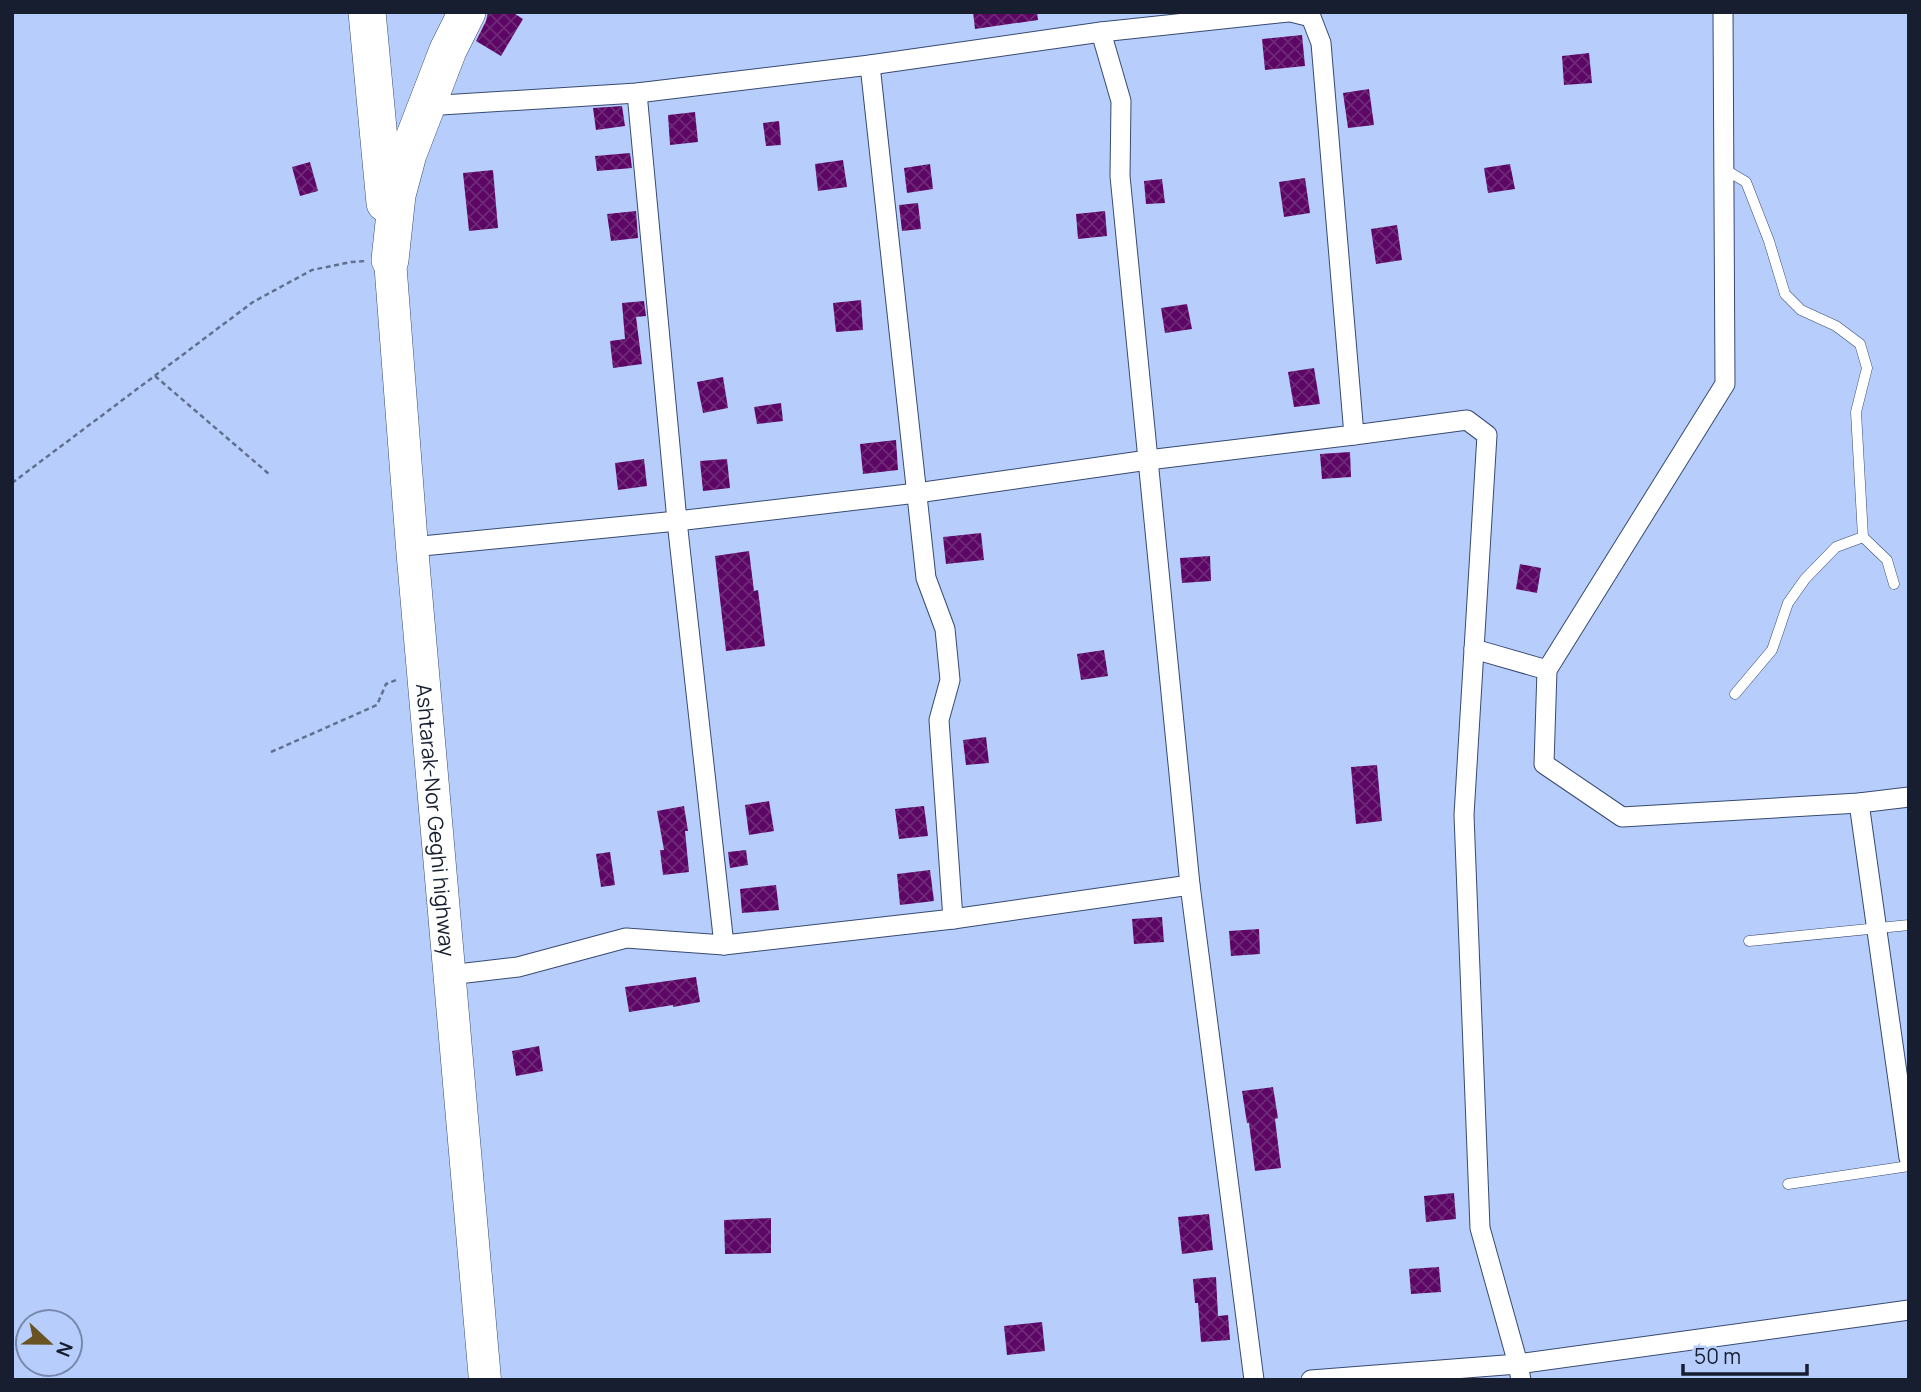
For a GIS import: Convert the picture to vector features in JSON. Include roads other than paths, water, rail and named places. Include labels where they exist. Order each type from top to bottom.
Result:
[{"type":"highway","points":[[350,12],[380,135]]},
{"type":"highway","points":[[368,12],[390,260]]},
{"type":"highway","points":[[390,260],[397,195],[408,154],[448,50],[467,12]]},
{"type":"main road","name":"Ashtarak-Nor Geghi highway","points":[[390,260],[412,547],[485,1380]]},
{"type":"street","points":[[425,106],[637,93],[870,65],[1101,32],[1290,12],[1311,17],[1321,43],[1353,435]]},
{"type":"street","points":[[1723,12],[1724,384],[1547,670],[1544,764],[1622,817],[1859,803],[1909,797]]},
{"type":"street","points":[[1101,32],[1121,101],[1120,176],[1190,885],[1254,1380]]},
{"type":"street","points":[[870,65],[926,578],[945,629],[950,680],[939,720],[953,919]]},
{"type":"street","points":[[637,93],[677,522],[724,946]]},
{"type":"street","points":[[412,547],[677,522],[1467,420],[1487,435],[1464,815],[1480,1228],[1520,1372]]},
{"type":"street","points":[[1474,649],[1547,670]]},
{"type":"street","points":[[1859,803],[1909,1158]]},
{"type":"street","points":[[449,975],[518,967],[626,938],[724,946],[953,919],[1190,885]]},
{"type":"street","points":[[1311,1380],[1520,1372],[1909,1310]]},
{"type":"lane","points":[[1724,169],[1746,182],[1785,294],[1801,310],[1836,327],[1860,344],[1867,368],[1856,412],[1863,537],[1887,560],[1894,584]]},
{"type":"lane","points":[[1735,694],[1772,650],[1788,603],[1805,579],[1836,547],[1863,537]]},
{"type":"lane","points":[[1749,941],[1909,925]]},
{"type":"lane","points":[[1788,1184],[1909,1166]]}]
